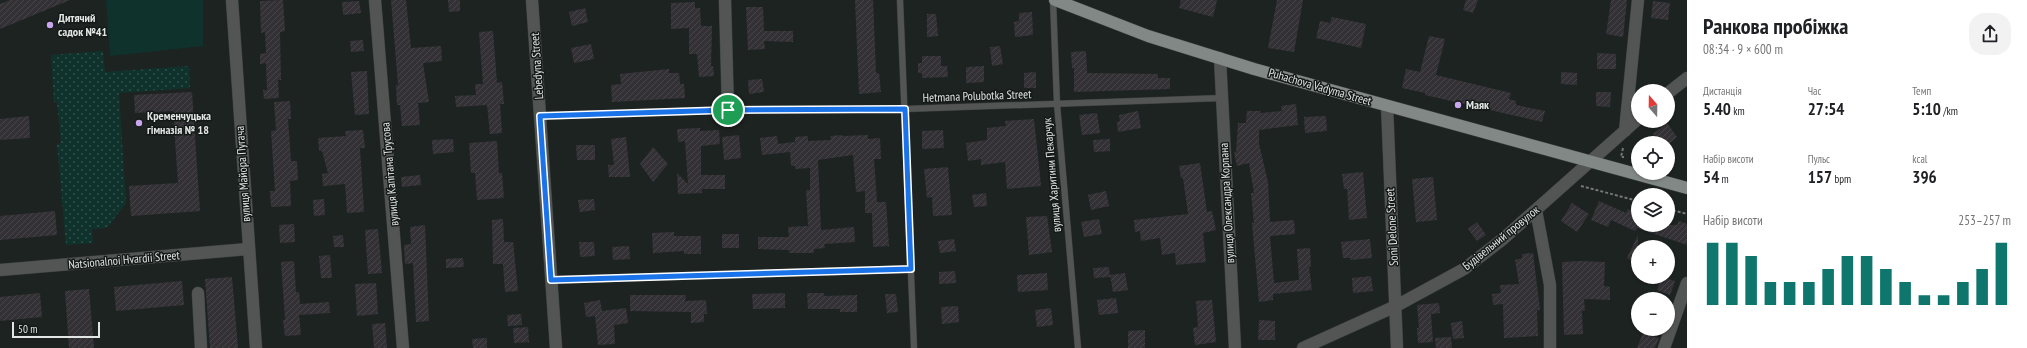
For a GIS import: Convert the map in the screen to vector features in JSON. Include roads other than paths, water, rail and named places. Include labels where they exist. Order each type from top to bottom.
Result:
[{"type":"main road","name":"Puhachova Vadyma Street","points":[[1054,0],[1148,36],[1220,58],[1387,106],[1687,188]]},
{"type":"street","name":"вулиця Майора Пугача","points":[[232,0],[256,348]]},
{"type":"street","name":"вулиця Капітана Трусова","points":[[375,0],[403,348]]},
{"type":"street","name":"Lebedyna Street","points":[[532,0],[556,348]]},
{"type":"street","points":[[725,0],[728,110]]},
{"type":"street","points":[[1625,131],[1638,0]]},
{"type":"street","name":"вулиця Олександра Корпана","points":[[1220,58],[1235,348]]},
{"type":"street","points":[[1675,87],[1687,78]]},
{"type":"street","name":"Soni Delone Street","points":[[1387,106],[1397,348]]},
{"type":"street","name":"Будівельний провулок","points":[[1303,348],[1396,306],[1464,269],[1503,240],[1631,125]]},
{"type":"street","points":[[1536,210],[1550,285],[1550,348]]},
{"type":"street","name":"Natsionalnoi Hvardii Street","points":[[0,270],[248,249]]},
{"type":"street","points":[[1664,348],[1681,318],[1687,283]]},
{"type":"street","points":[[198,293],[201,348]]},
{"type":"lane","points":[[900,0],[914,348]]},
{"type":"lane","name":"вулиця Харитини Пекарчук","points":[[1054,0],[1057,104],[1078,348]]},
{"type":"lane","name":"Hetmana Polubotka Street","points":[[540,116],[728,110],[905,109],[1222,98]]},
{"type":"lane","points":[[551,280],[911,269]]},
{"type":"place","name":"Дитячий садок №41","points":[[50,25]]},
{"type":"place","name":"Маяк","points":[[1458,105]]},
{"type":"place","name":"Кременчуцька гімназія № 18","points":[[139,123]]}]
